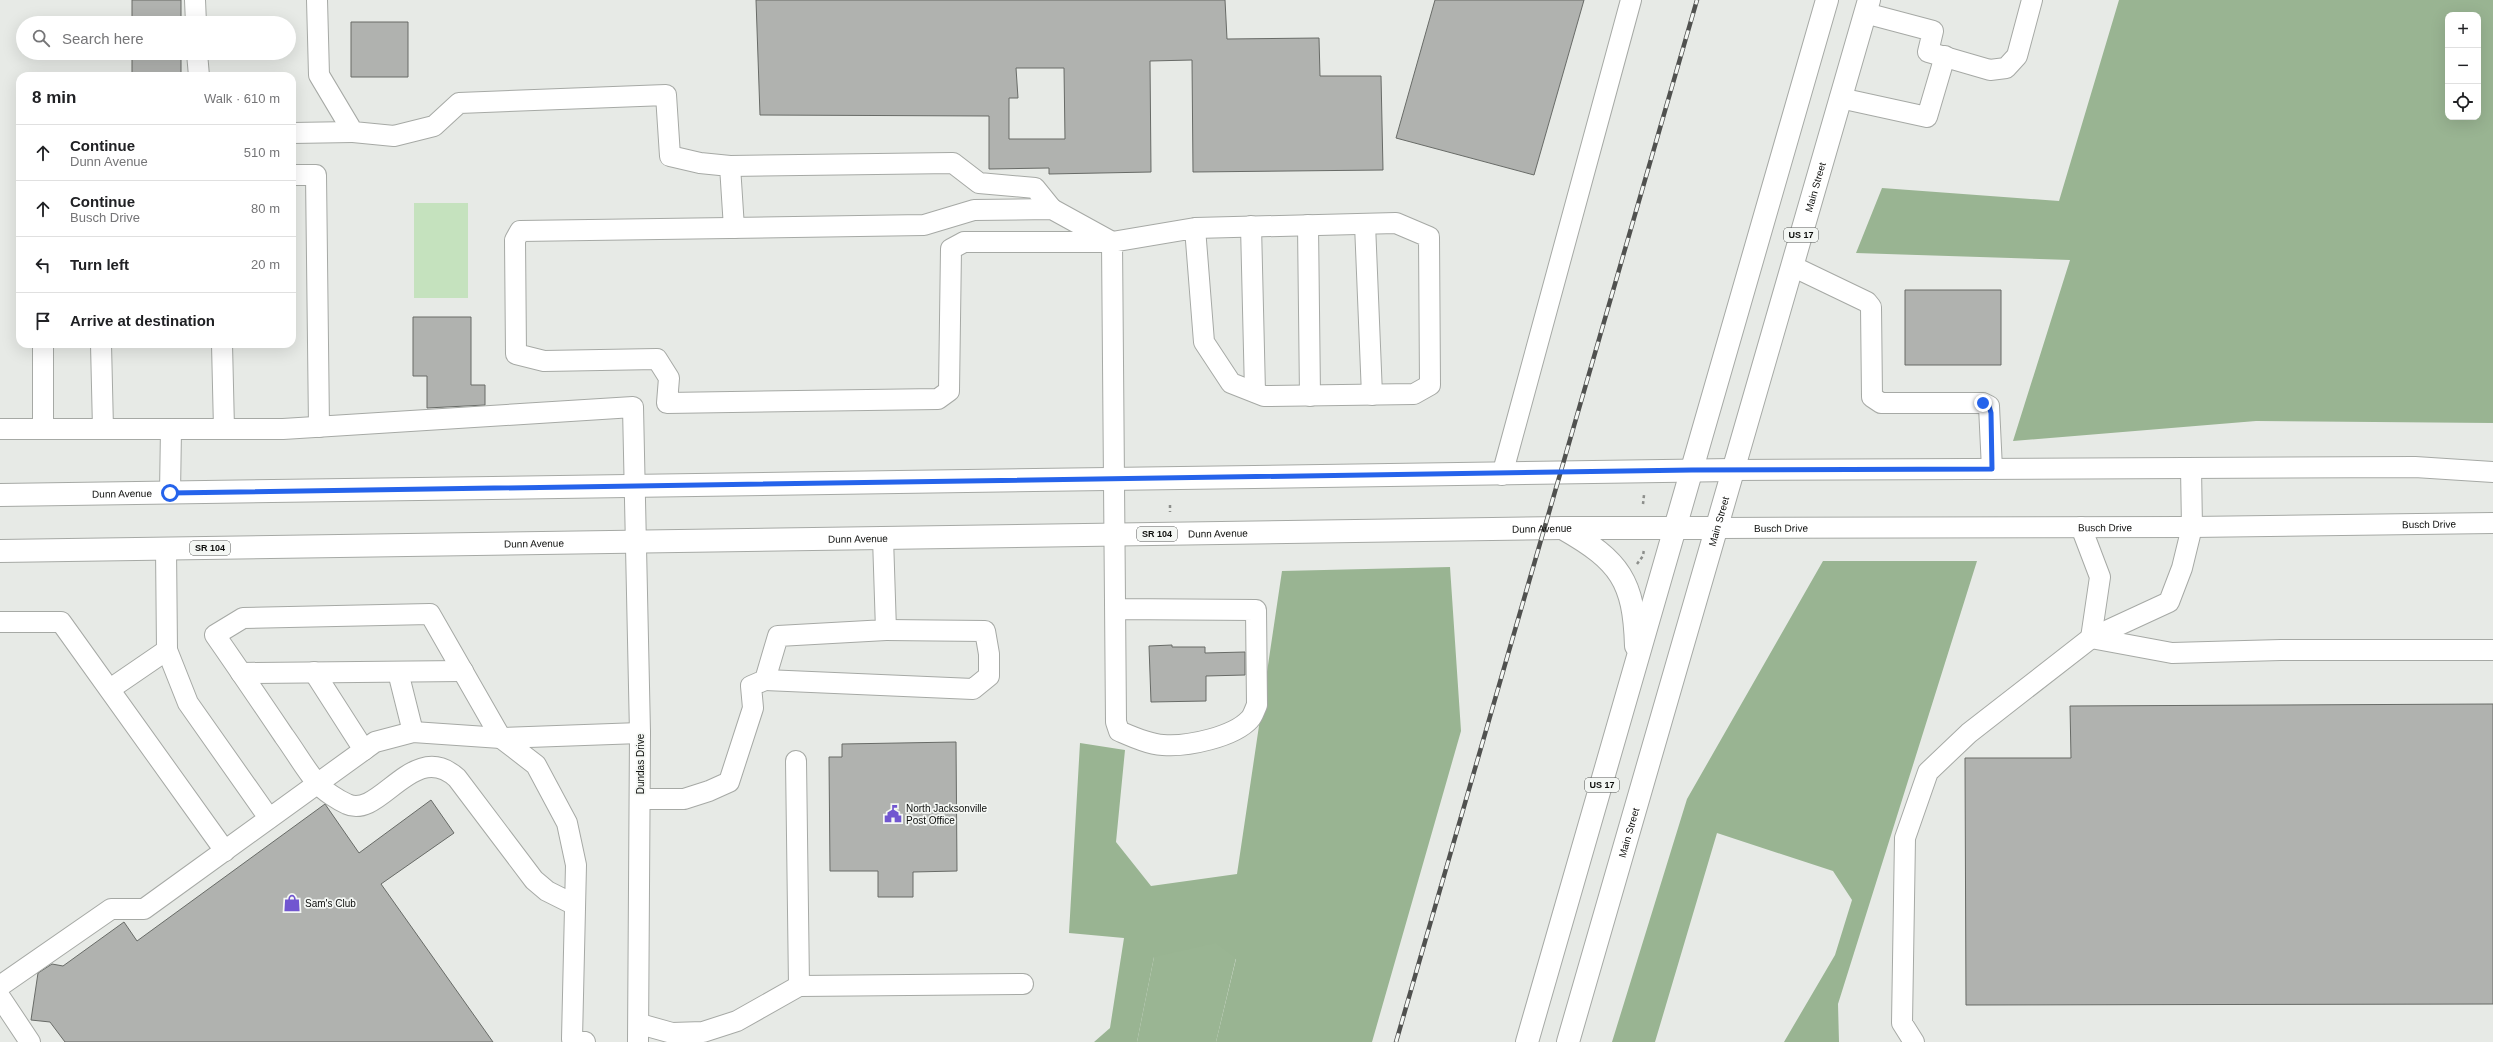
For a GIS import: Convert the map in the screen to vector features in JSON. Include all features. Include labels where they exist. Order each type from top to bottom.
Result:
[{"type":"main road","name":"US 17","points":[[1527,1042],[1828,0]]},
{"type":"main road","name":"Main Street","points":[[1568,1042],[1867,7]]},
{"type":"main road","name":"Dunn Avenue","points":[[0,496],[1502,475],[1732,470]]},
{"type":"main road","name":"Dunn Avenue","points":[[0,551],[1113,534],[1563,528],[1716,528]]},
{"type":"main road","points":[[1563,528],[1594,546],[1616,567],[1625,581],[1635,614],[1636,666]]},
{"type":"street","points":[[195,0],[196,16]]},
{"type":"street","points":[[317,0],[319,75],[353,132]]},
{"type":"street","points":[[1502,475],[1631,0]]},
{"type":"street","points":[[1867,7],[1934,31],[1928,52],[1990,70],[2006,68],[2017,56],[2032,0]]},
{"type":"street","points":[[1840,98],[1927,117],[1945,56]]},
{"type":"street","points":[[198,60],[199,72]]},
{"type":"street","points":[[296,133],[353,132],[394,136],[434,126],[459,103],[666,94],[670,156],[700,163],[730,166],[953,163],[979,183],[1035,188],[1052,209],[1112,242]]},
{"type":"street","points":[[730,166],[734,228]]},
{"type":"street","points":[[0,429],[224,429],[319,427],[316,175],[296,175]]},
{"type":"street","points":[[1052,209],[974,210],[924,225],[520,230],[515,240],[516,354],[544,361],[657,359],[669,378],[667,403],[938,399],[949,391],[951,249],[964,242],[1112,242],[1196,228],[1396,223],[1429,237],[1430,385],[1414,394],[1264,396],[1231,383],[1204,342],[1196,228]]},
{"type":"street","points":[[958,215],[964,242]]},
{"type":"street","points":[[1364,224],[1372,395]]},
{"type":"street","points":[[1308,225],[1310,396]]},
{"type":"street","points":[[1251,226],[1255,392]]},
{"type":"street","points":[[1112,242],[1113,534],[1116,722],[1119,731],[1140,740],[1163,745],[1190,744],[1229,733],[1251,719],[1257,705],[1256,610],[1115,609]]},
{"type":"street","points":[[1792,266],[1867,302],[1871,307],[1872,396],[1875,400],[1880,403],[1983,403],[1989,406],[1992,469]]},
{"type":"street","points":[[43,348],[43,429]]},
{"type":"street","points":[[101,348],[103,429]]},
{"type":"street","points":[[222,348],[224,429]]},
{"type":"street","name":"Dundas Drive","points":[[319,427],[633,407],[636,487],[640,733],[639,1033]]},
{"type":"street","points":[[170,493],[171,429]]},
{"type":"street","points":[[1732,470],[2415,467],[2493,472]]},
{"type":"street","points":[[1914,1042],[1902,1032],[1905,838],[1928,772],[1969,733],[2091,638],[2169,602],[2182,568],[2192,527],[2191,468]]},
{"type":"street","name":"Busch Drive","points":[[1716,528],[2192,527],[2493,523]]},
{"type":"street","points":[[2081,527],[2100,577],[2091,638]]},
{"type":"street","points":[[883,538],[886,630]]},
{"type":"street","points":[[166,548],[167,650],[188,703],[269,818]]},
{"type":"street","points":[[575,905],[548,891],[534,880],[457,778],[447,769],[430,766],[417,771],[370,801],[360,805],[348,805],[318,784],[215,635],[243,618],[430,614],[501,738],[536,766],[567,823],[576,865],[572,1040],[585,1042]]},
{"type":"street","points":[[0,622],[61,622],[224,851]]},
{"type":"street","points":[[640,799],[684,799],[729,782],[753,708],[751,686],[765,680],[973,689],[989,676],[990,654],[985,631],[886,630],[778,636],[765,680]]},
{"type":"street","points":[[2091,638],[2172,653],[2281,650],[2493,650]]},
{"type":"street","points":[[110,689],[167,650]]},
{"type":"street","points":[[241,673],[463,671]]},
{"type":"street","points":[[314,672],[364,750]]},
{"type":"street","points":[[398,672],[413,732]]},
{"type":"street","points":[[0,986],[111,909],[144,909],[375,742],[413,732],[501,738],[640,733]]},
{"type":"street","points":[[796,761],[799,986]]},
{"type":"street","points":[[639,1033],[703,1032],[737,1021],[799,986],[1023,984]]},
{"type":"street","points":[[0,997],[30,1042]]},
{"type":"path","points":[[1643,504],[1644,495]]},
{"type":"path","points":[[1633,569],[1643,556],[1645,543]]},
{"type":"shaded area","points":[[2119,0],[2493,0],[2493,423],[2256,421],[2013,441],[2070,260],[1856,253],[1882,188],[2059,201]]},
{"type":"shaded area","points":[[414,203],[468,203],[468,298],[414,298]]},
{"type":"shaded area","points":[[1823,561],[1977,561],[1838,1004],[1839,1042],[1784,1042],[1835,955],[1852,900],[1833,871],[1717,833],[1655,1042],[1612,1042],[1687,799]]},
{"type":"shaded area","points":[[1450,567],[1461,731],[1372,1042],[1216,1042],[1236,959],[1154,957],[1137,1042],[1094,1042],[1110,1028],[1124,938],[1069,933],[1080,743],[1125,750],[1116,842],[1151,886],[1237,874],[1282,571]]},
{"type":"shaded area","points":[[1216,943],[1236,958],[1216,1042],[1137,1042],[1154,957]]},
{"type":"building","points":[[132,0],[181,0],[181,16],[132,16]]},
{"type":"building","points":[[756,0],[1225,0],[1227,39],[1319,38],[1320,76],[1381,76],[1383,170],[1193,172],[1192,60],[1150,61],[1151,172],[1049,174],[1049,168],[989,169],[989,116],[760,115]],"holes":[[[1016,68],[1064,68],[1065,139],[1009,139],[1009,98],[1018,98]]]},
{"type":"building","points":[[1435,0],[1584,0],[1534,175],[1396,138]]},
{"type":"building","points":[[351,22],[408,22],[408,77],[351,77]]},
{"type":"building","points":[[132,60],[181,60],[181,72],[132,72]]},
{"type":"building","points":[[1905,290],[2001,290],[2001,365],[1905,365]]},
{"type":"building","points":[[413,317],[471,317],[471,385],[485,385],[485,405],[427,408],[427,376],[413,376]]},
{"type":"building","points":[[1172,645],[1172,647],[1205,647],[1205,653],[1245,652],[1245,675],[1206,676],[1206,701],[1151,702],[1149,646]]},
{"type":"building","points":[[2493,704],[2493,1004],[1966,1005],[1965,758],[2071,758],[2070,706]]},
{"type":"building","name":"North Jacksonville Post Office","points":[[956,742],[957,871],[913,872],[913,897],[878,897],[878,871],[830,871],[829,757],[842,757],[842,744]]},
{"type":"building","name":"Sam's Club","points":[[431,800],[454,833],[381,884],[493,1042],[65,1042],[50,1022],[31,1020],[38,973],[52,964],[63,966],[124,922],[137,941],[325,804],[359,853]]},
{"type":"railway","points":[[1396,1042],[1697,0]]},
{"type":"place","name":"North Jacksonville Post Office","points":[[893,814]]},
{"type":"place","name":"Sam's Club","points":[[292,903]]},
{"type":"route","points":[[170,493],[1502,475],[1692,470],[1992,469],[1991,413],[1989,406],[1983,403]]}]
